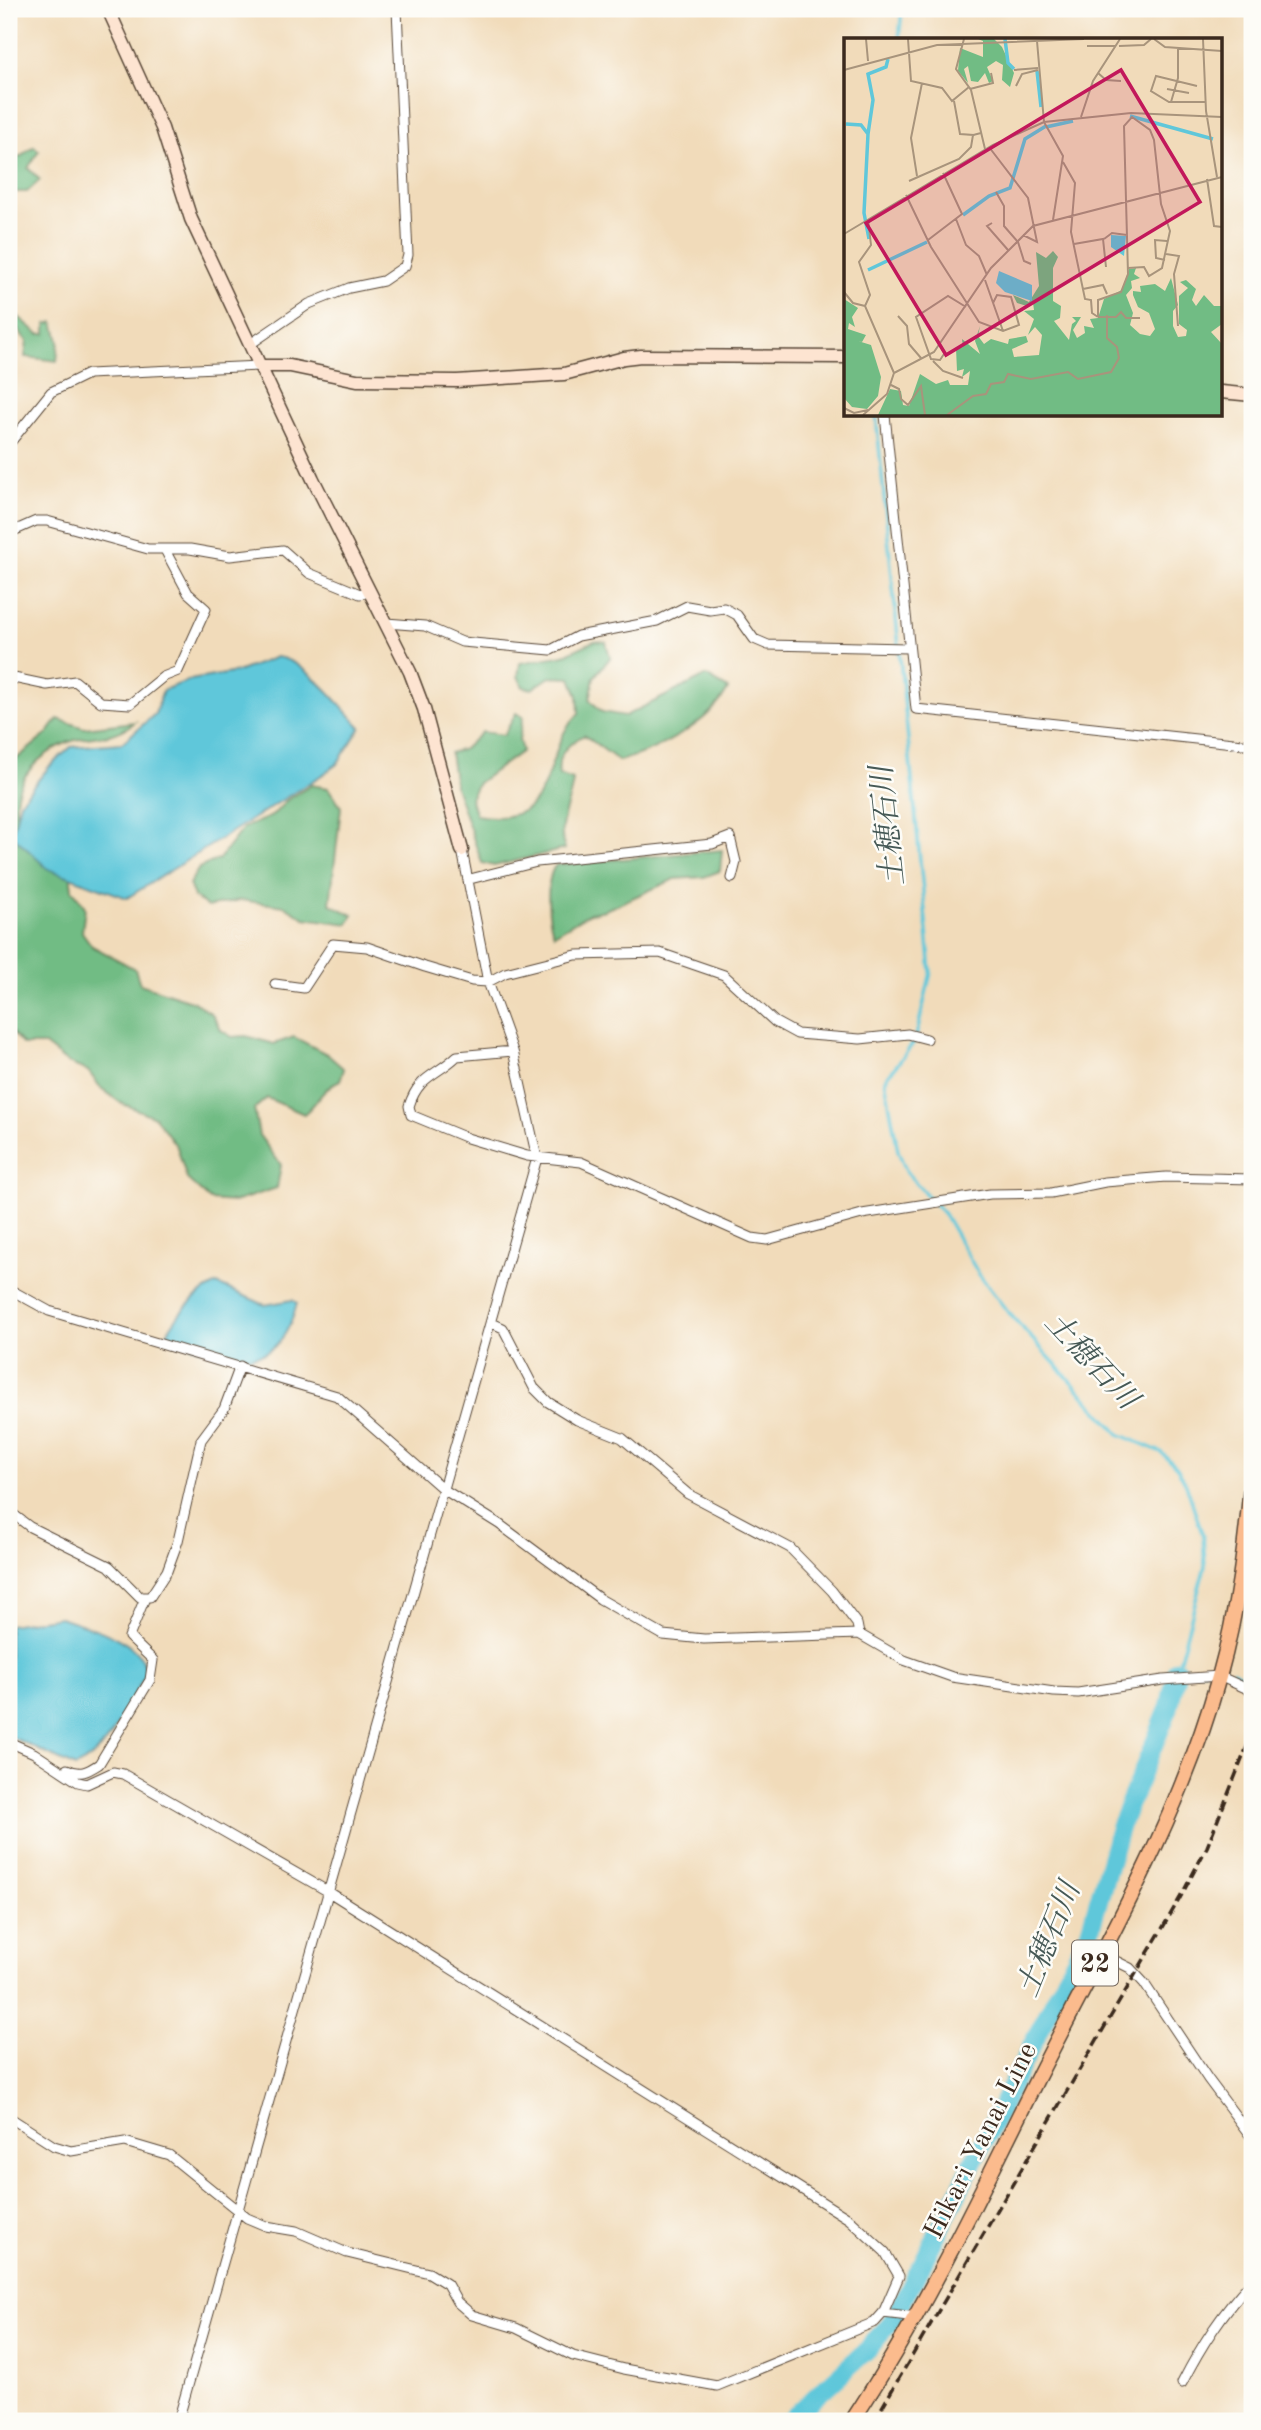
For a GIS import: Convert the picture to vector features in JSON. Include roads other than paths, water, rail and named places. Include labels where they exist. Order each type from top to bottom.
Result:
[{"type":"main road","name":"Hikari Yanai Line","points":[[852,2421],[913,2317],[1172,1810],[1219,1676],[1241,1579],[1252,1474]]},
{"type":"street","points":[[108,9],[162,128],[191,219],[259,366],[386,623],[424,709],[470,879],[488,982],[513,1051],[537,1158],[178,2421]]},
{"type":"street","points":[[249,345],[309,304],[349,288],[374,285],[405,266],[408,255],[397,9]]},
{"type":"street","points":[[9,444],[51,392],[88,374],[290,366],[357,380],[413,382],[564,374],[640,356],[844,357]]},
{"type":"street","points":[[1222,392],[1252,395]]},
{"type":"street","points":[[885,416],[903,648],[916,709],[1252,745]]},
{"type":"street","points":[[9,533],[36,521],[47,521],[125,544],[165,550],[190,549],[230,556],[284,550],[309,573],[360,594],[369,592]]},
{"type":"street","points":[[9,677],[47,685],[75,681],[100,702],[130,704],[139,700],[163,677],[178,671],[206,609],[188,593],[165,550]]},
{"type":"street","points":[[386,623],[425,626],[462,642],[551,650],[578,636],[657,621],[687,606],[710,610],[724,608],[737,615],[754,639],[768,645],[903,648]]},
{"type":"street","points":[[470,879],[537,862],[712,844],[730,837],[736,862],[732,878]]},
{"type":"street","points":[[275,985],[304,988],[333,944],[367,947],[472,981],[488,982],[505,973],[576,955],[660,953],[724,975],[775,1022],[797,1034],[860,1040],[921,1038]]},
{"type":"street","points":[[513,1051],[457,1056],[445,1068],[425,1077],[413,1094],[409,1106],[411,1115],[416,1119],[537,1158],[581,1162],[740,1234],[767,1240],[862,1214],[990,1194],[1051,1193],[1105,1182],[1154,1178],[1252,1179]]},
{"type":"street","points":[[9,1289],[49,1311],[337,1396],[443,1489],[499,1524],[600,1598],[663,1635],[704,1639],[859,1634],[904,1660],[952,1676],[1041,1690],[1079,1693],[1163,1680],[1219,1676],[1252,1691]]},
{"type":"street","points":[[492,1323],[503,1328],[534,1388],[548,1402],[577,1420],[622,1438],[688,1494],[790,1548],[832,1591],[857,1624],[859,1634]]},
{"type":"street","points":[[59,1770],[65,1768],[76,1774],[86,1772],[99,1763],[150,1680],[153,1660],[129,1637],[145,1598],[155,1591],[166,1571],[178,1541],[201,1440],[224,1409],[240,1366]]},
{"type":"street","points":[[9,1511],[30,1527],[109,1566],[130,1590],[145,1598]]},
{"type":"street","points":[[9,1742],[34,1753],[78,1782],[87,1784],[113,1772],[123,1774],[329,1892],[849,2219],[885,2252],[899,2276],[885,2313],[875,2322],[730,2383],[704,2386],[573,2356],[516,2328],[472,2315],[463,2310],[447,2284],[429,2273],[347,2253],[296,2231],[267,2226],[239,2211],[169,2155],[154,2149],[125,2142],[71,2151],[54,2146],[9,2118]]},
{"type":"street","points":[[1100,1953],[1130,1968],[1144,1983],[1208,2079],[1252,2138]]},
{"type":"street","points":[[1182,2383],[1203,2341],[1219,2317],[1252,2281]]},
{"type":"street","points":[[885,2313],[913,2317]]},
{"type":"water","points":[[276,657],[299,666],[310,675],[361,727],[337,764],[325,773],[127,898],[48,869],[12,835],[20,802],[49,767],[71,747],[122,743],[155,714],[163,690],[190,680],[237,672]]},
{"type":"water","points":[[217,1284],[265,1305],[292,1300],[297,1303],[288,1328],[277,1344],[263,1354],[230,1356],[171,1340],[166,1335],[187,1305]]},
{"type":"water","points":[[60,1617],[99,1630],[125,1643],[143,1662],[146,1674],[108,1739],[98,1751],[75,1767],[9,1736],[9,1625]]},
{"type":"waterway","name":"土穂石川","points":[[899,38],[902,9]]},
{"type":"waterway","name":"土穂石川","points":[[876,416],[931,972],[915,1041],[885,1080],[898,1151],[907,1173],[944,1214],[978,1273],[1007,1311],[1119,1434],[1161,1452],[1177,1468],[1186,1484],[1203,1536],[1205,1566],[1177,1670],[1204,1670]]},
{"type":"waterway","name":"土穂石川","points":[[789,2421],[869,2348],[892,2320],[913,2282],[1090,1930],[1120,1826],[1169,1708],[1177,1670]]},
{"type":"waterway","points":[[1233,1671],[1252,1682]]},
{"type":"railway","points":[[874,2421],[1180,1898],[1207,1847],[1252,1734]]}]
